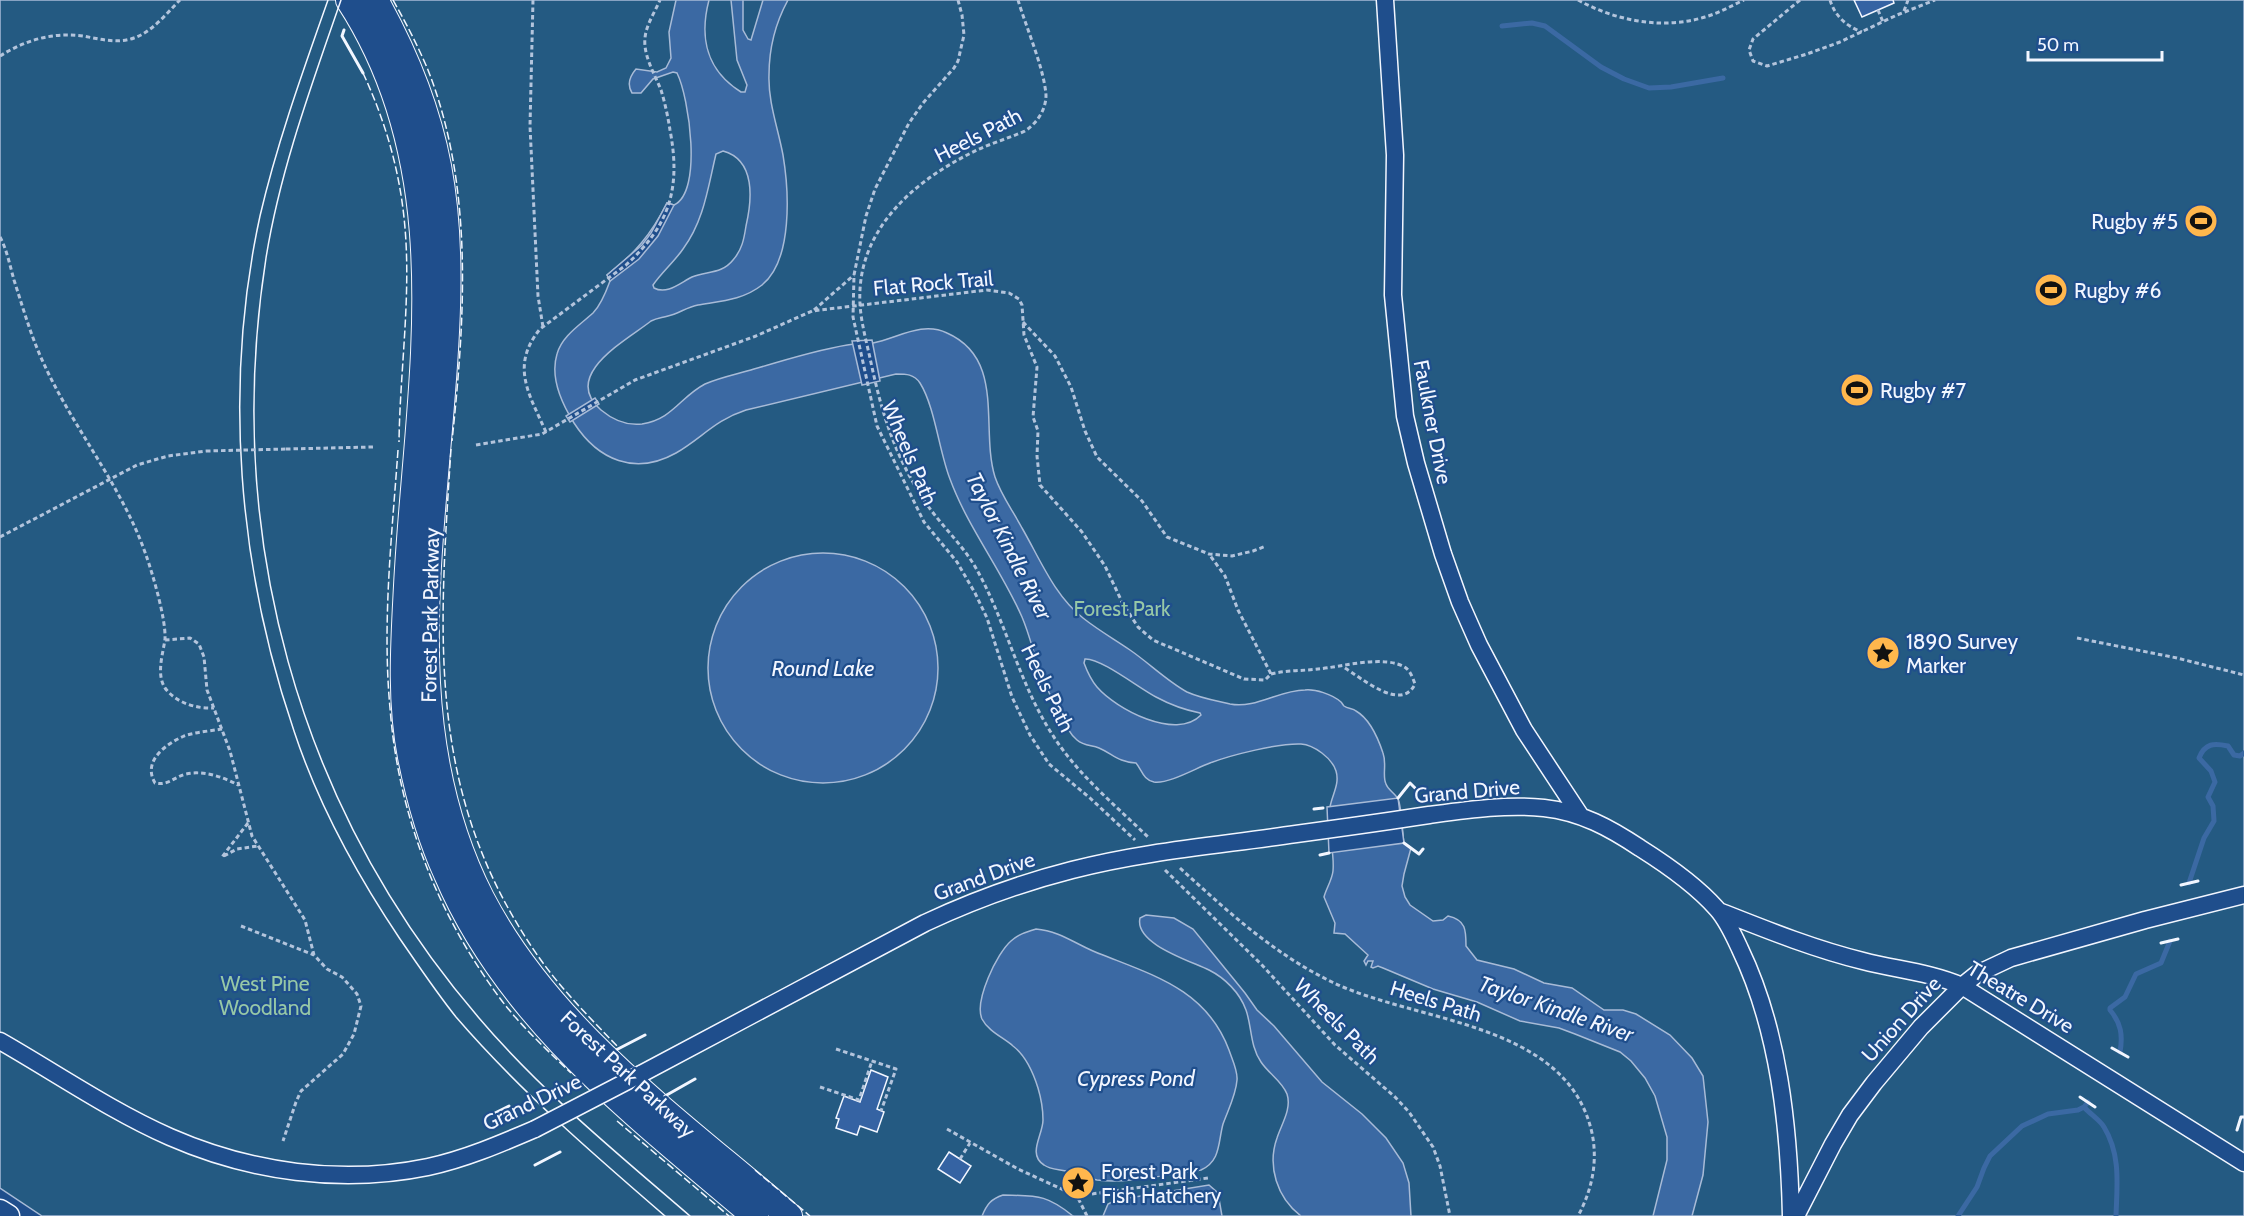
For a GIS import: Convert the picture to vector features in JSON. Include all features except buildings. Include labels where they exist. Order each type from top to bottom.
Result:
[{"type":"main road","name":"Forest Park Parkway","points":[[359,2],[398,103],[418,175],[423,222],[426,277],[425,327],[403,659],[411,755],[427,823],[447,876],[462,906],[522,1000],[592,1074],[755,1216]]},
{"type":"main road","name":"Forest Park Parkway","points":[[359,2],[398,44],[422,105],[443,199],[447,253],[447,318],[427,588],[425,679],[429,724],[437,770],[447,810],[462,854],[481,897],[505,939],[562,1013],[603,1056],[654,1102],[789,1216]]},
{"type":"main road","points":[[0,1211],[8,1216]]},
{"type":"street","name":"Faulkner Drive","points":[[1385,0],[1395,154],[1393,295],[1405,416],[1416,463],[1443,554],[1460,602],[1479,645],[1524,730],[1580,814]]},
{"type":"street","name":"Grand Drive","points":[[0,1041],[126,1115],[168,1136],[222,1156],[279,1170],[355,1175],[427,1167],[466,1156],[535,1129],[925,923],[1018,885],[1074,869],[1131,858],[1401,819],[1514,807],[1545,808],[1580,814],[1614,831],[1681,876],[1719,911],[1744,957],[1762,1004],[1770,1035],[1785,1124],[1791,1216]]},
{"type":"street","name":"Union Drive","points":[[1796,1216],[1850,1115],[1898,1053],[1962,986],[1977,974],[2011,958],[2244,895]]},
{"type":"street","name":"Theatre Drive","points":[[1719,911],[1827,952],[1921,972],[1962,986],[2244,1162]]},
{"type":"path","points":[[0,57],[25,43],[53,35],[67,34],[111,40],[132,39],[153,26],[180,0]]},
{"type":"path","points":[[533,0],[530,126],[538,296],[543,327]]},
{"type":"path","points":[[547,431],[524,377],[523,366],[531,340],[543,327],[626,265],[650,242],[670,204],[675,182],[675,152],[667,111],[644,40],[660,0]]},
{"type":"path","name":"Wheels Path","points":[[958,0],[964,35],[958,61],[916,112],[881,176],[866,216],[854,275],[851,306],[855,327],[877,426],[915,505],[929,528],[957,562],[975,593],[987,618],[1012,697],[1039,752],[1061,775],[1090,798],[1135,840]]},
{"type":"path","name":"Heels Path","points":[[1017,0],[1038,61],[1046,96],[1044,108],[1033,125],[971,153],[938,172],[898,204],[877,231],[864,264],[860,288],[863,325],[886,426],[921,496],[971,560],[989,592],[1016,661],[1052,735],[1083,773],[1150,839]]},
{"type":"path","points":[[1578,0],[1614,15],[1659,23],[1675,23],[1704,17],[1744,0]]},
{"type":"path","points":[[1800,0],[1753,39],[1749,50],[1753,61],[1760,65],[1774,64],[1829,46],[1904,11],[1935,0]]},
{"type":"path","points":[[1830,0],[1839,17],[1849,26],[1862,32]]},
{"type":"path","points":[[1904,11],[1908,0]]},
{"type":"path","points":[[1878,10],[1883,22]]},
{"type":"path","points":[[0,237],[43,362],[126,509],[146,554],[159,604],[165,640],[161,672],[164,687],[186,704],[201,708],[214,708]]},
{"type":"path","points":[[476,445],[547,431],[617,389],[656,371],[756,336],[812,311],[854,275]]},
{"type":"path","name":"Flat Rock Trail","points":[[860,305],[987,290],[1009,293],[1019,299],[1022,306],[1024,335],[1037,366],[1033,417],[1038,431],[1036,456],[1040,485],[1082,532],[1105,566],[1123,604],[1138,627],[1153,640],[1244,679],[1265,680],[1271,674],[1286,670],[1390,662],[1406,668],[1415,684],[1405,695],[1388,695],[1343,667]]},
{"type":"path","points":[[812,311],[860,305]]},
{"type":"path","name":"Flat Rock Trail","points":[[1023,322],[1055,356],[1071,387],[1085,431],[1097,457],[1142,501],[1167,537],[1209,554],[1232,556],[1266,546]]},
{"type":"path","points":[[0,537],[137,465],[168,456],[206,451],[374,447]]},
{"type":"path","points":[[1209,554],[1225,576],[1238,610],[1271,674]]},
{"type":"path","points":[[165,640],[190,638],[199,644],[204,657],[207,690],[222,729],[252,836],[305,920],[314,955]]},
{"type":"path","points":[[2077,638],[2177,658],[2244,675]]},
{"type":"path","points":[[222,729],[185,736],[168,744],[157,754],[151,765],[151,776],[155,783],[163,785],[188,774],[201,773],[238,785]]},
{"type":"path","points":[[248,823],[222,857],[237,849],[258,846]]},
{"type":"path","name":"Heels Path","points":[[1180,868],[1244,925],[1290,959],[1314,972],[1358,992],[1500,1037],[1529,1051],[1554,1070],[1565,1081],[1584,1109],[1593,1138],[1593,1177],[1590,1191],[1578,1216]]},
{"type":"path","name":"Wheels Path","points":[[1165,870],[1261,964],[1335,1045],[1395,1097],[1421,1126],[1436,1156],[1445,1186],[1450,1216]]},
{"type":"path","points":[[241,926],[314,955],[327,969],[342,977],[357,994],[361,1006],[354,1034],[343,1053],[301,1091],[283,1141]]},
{"type":"path","points":[[836,1049],[896,1069],[881,1111]]},
{"type":"path","points":[[820,1087],[859,1100],[872,1061]]},
{"type":"path","points":[[947,1129],[1018,1169],[1077,1196],[1208,1178]]},
{"type":"path","points":[[960,1159],[970,1143]]},
{"type":"path","points":[[1077,1196],[1087,1216]]},
{"type":"green space","name":"Forest Park","points":[[0,0],[2244,0],[2244,1216],[42,1216],[0,1188]]},
{"type":"water","name":"Taylor Kindle River","points":[[676,0],[709,0],[705,27],[708,52],[713,64],[729,84],[745,92],[747,85],[737,60],[731,0],[743,0],[743,30],[751,40],[763,0],[788,0],[774,36],[769,75],[770,95],[783,155],[787,187],[784,242],[772,274],[755,290],[739,297],[694,306],[653,320],[614,348],[592,371],[588,384],[590,397],[601,410],[610,417],[625,423],[642,424],[669,413],[696,389],[717,379],[817,351],[873,343],[919,330],[938,330],[965,345],[977,360],[984,377],[988,397],[991,458],[995,477],[1048,576],[1073,609],[1172,683],[1192,694],[1240,705],[1295,691],[1314,690],[1333,697],[1344,706],[1361,714],[1373,729],[1381,747],[1384,757],[1385,781],[1398,799],[1404,843],[1411,848],[1402,886],[1410,905],[1433,921],[1443,920],[1448,916],[1462,923],[1466,946],[1477,960],[1514,969],[1544,983],[1572,988],[1604,1010],[1623,1010],[1636,1014],[1670,1035],[1692,1058],[1703,1076],[1708,1122],[1703,1175],[1692,1216],[1653,1216],[1667,1160],[1667,1137],[1655,1096],[1645,1078],[1620,1052],[1559,1028],[1520,1021],[1477,1002],[1433,989],[1378,966],[1373,968],[1371,967],[1373,961],[1368,961],[1366,965],[1364,961],[1368,955],[1345,934],[1334,933],[1335,923],[1324,897],[1333,871],[1329,815],[1337,776],[1331,761],[1322,753],[1301,744],[1268,747],[1204,765],[1167,781],[1154,782],[1145,777],[1136,763],[1125,761],[1099,748],[1082,743],[1073,736],[1048,691],[1014,599],[957,497],[946,468],[929,404],[920,383],[915,378],[906,374],[896,374],[746,410],[717,424],[676,453],[661,460],[646,463],[632,463],[606,455],[584,436],[570,416],[558,390],[555,363],[559,348],[567,336],[598,306],[610,281],[607,275],[642,243],[667,203],[674,205],[683,197],[688,182],[691,164],[689,122],[682,85],[677,73],[673,72],[653,79],[641,93],[632,93],[629,84],[636,69],[657,72],[666,68],[671,58],[669,32]],"holes":[[[723,151],[734,156],[741,163],[749,182],[750,205],[739,252],[724,268],[692,277],[669,289],[654,288],[653,285],[679,254],[696,227],[716,154]],[[1085,659],[1101,663],[1161,700],[1201,715],[1190,722],[1177,725],[1147,719],[1132,712],[1106,696],[1097,687],[1086,669]]]},
{"type":"water","name":"Round Lake","points":[[812,553],[834,553],[867,561],[887,572],[905,586],[919,604],[930,624],[936,645],[938,668],[936,691],[930,712],[919,732],[905,750],[887,764],[867,775],[834,783],[812,783],[779,775],[759,764],[741,750],[727,732],[716,712],[708,679],[708,657],[716,624],[727,604],[741,586],[759,572],[779,561]]},
{"type":"water","points":[[1146,915],[1174,918],[1193,929],[1257,1010],[1274,1026],[1322,1082],[1362,1114],[1386,1138],[1403,1163],[1409,1183],[1411,1216],[1301,1216],[1293,1209],[1276,1181],[1273,1159],[1277,1138],[1287,1111],[1287,1094],[1257,1056],[1243,1004],[1236,992],[1221,977],[1154,944],[1141,927],[1140,918]]},
{"type":"water","name":"Cypress Pond","points":[[1036,929],[1062,936],[1094,952],[1142,970],[1178,988],[1207,1013],[1229,1050],[1237,1076],[1218,1150],[1212,1162],[1207,1166],[1201,1170],[1162,1176],[1109,1181],[1049,1168],[1039,1161],[1036,1150],[1043,1116],[1034,1076],[1018,1050],[992,1031],[982,1019],[980,1011],[988,978],[1005,947],[1014,939]]},
{"type":"water","points":[[1209,1185],[1218,1193],[1222,1216],[1103,1216],[1108,1204],[1116,1200]]},
{"type":"water","points":[[1003,1195],[1048,1200],[1073,1216],[982,1216],[990,1202]]},
{"type":"pier","points":[[667,203],[674,205],[658,236],[639,259],[610,281],[607,275],[642,245]]},
{"type":"pier","points":[[872,340],[880,381],[862,385],[852,341]]},
{"type":"pier","points":[[595,398],[599,404],[570,422],[566,416]]},
{"type":"pier","points":[[1398,798],[1404,843],[1329,853],[1327,807]]},
{"type":"waterway","points":[[1502,26],[1532,23],[1545,26],[1601,67],[1649,88],[1671,87],[1723,78]]},
{"type":"waterway","points":[[2189,883],[2204,838],[2214,821],[2213,806],[2208,797],[2215,782],[2211,771],[2199,758],[2201,753],[2210,745],[2218,744],[2228,746],[2234,755],[2240,756],[2244,753]]},
{"type":"waterway","points":[[2120,1052],[2120,1030],[2110,1008],[2125,997],[2136,974],[2161,963],[2170,941]]},
{"type":"waterway","points":[[1958,1216],[1977,1187],[1990,1156],[2022,1126],[2048,1114],[2078,1110],[2088,1102]]},
{"type":"waterway","points":[[2084,1107],[2102,1124],[2113,1148],[2117,1170],[2116,1216]]},
{"type":"tram line","points":[[328,0],[291,107],[260,216],[249,280],[242,345],[240,410],[242,476],[249,541],[260,605],[275,669],[294,731],[327,812],[384,915],[434,988],[456,1017],[505,1070],[583,1145],[665,1216]]},
{"type":"tram line","points":[[341,0],[288,160],[272,225],[266,258],[255,361],[256,463],[267,563],[288,662],[320,757],[363,848],[416,936],[479,1018],[528,1071],[580,1121],[690,1216]]},
{"type":"fence","points":[[393,0],[428,70],[443,114],[453,160],[459,206],[462,300],[452,441]]},
{"type":"fence","points":[[363,73],[388,139],[397,174],[406,238],[407,267],[399,442]]},
{"type":"fence","points":[[451,449],[443,649],[448,712],[458,774],[475,835],[501,895],[538,956],[577,1004],[619,1048]]},
{"type":"fence","points":[[398,450],[387,611],[388,676],[394,748],[412,825],[441,899],[479,968],[518,1020],[571,1073]]},
{"type":"fence","points":[[617,1121],[729,1216]]},
{"type":"fence","points":[[755,1170],[810,1216]]},
{"type":"wall","points":[[344,30],[342,36],[363,73]]},
{"type":"wall","points":[[1398,798],[1410,783],[1415,788]]},
{"type":"wall","points":[[1314,809],[1323,808]]},
{"type":"wall","points":[[1404,843],[1419,854],[1423,849]]},
{"type":"wall","points":[[1320,855],[1329,853]]},
{"type":"wall","points":[[2181,885],[2198,881]]},
{"type":"wall","points":[[2161,943],[2178,939]]},
{"type":"wall","points":[[616,1050],[645,1035]]},
{"type":"wall","points":[[2112,1048],[2128,1057]]},
{"type":"wall","points":[[665,1096],[695,1079]]},
{"type":"wall","points":[[2080,1097],[2095,1107]]},
{"type":"wall","points":[[491,1115],[509,1106]]},
{"type":"wall","points":[[2237,1130],[2241,1117],[2244,1117]]},
{"type":"wall","points":[[535,1165],[560,1152]]},
{"type":"place","name":"Rugby #5","points":[[2201,221]]},
{"type":"place","name":"Rugby #6","points":[[2051,290]]},
{"type":"place","name":"Rugby #7","points":[[1857,390]]},
{"type":"place","name":"1890 Survey Marker","points":[[1883,653]]},
{"type":"place","name":"Forest Park Fish Hatchery","points":[[1078,1183]]},
{"type":"park label","name":"West Pine Woodland","points":[[265,995]]}]
